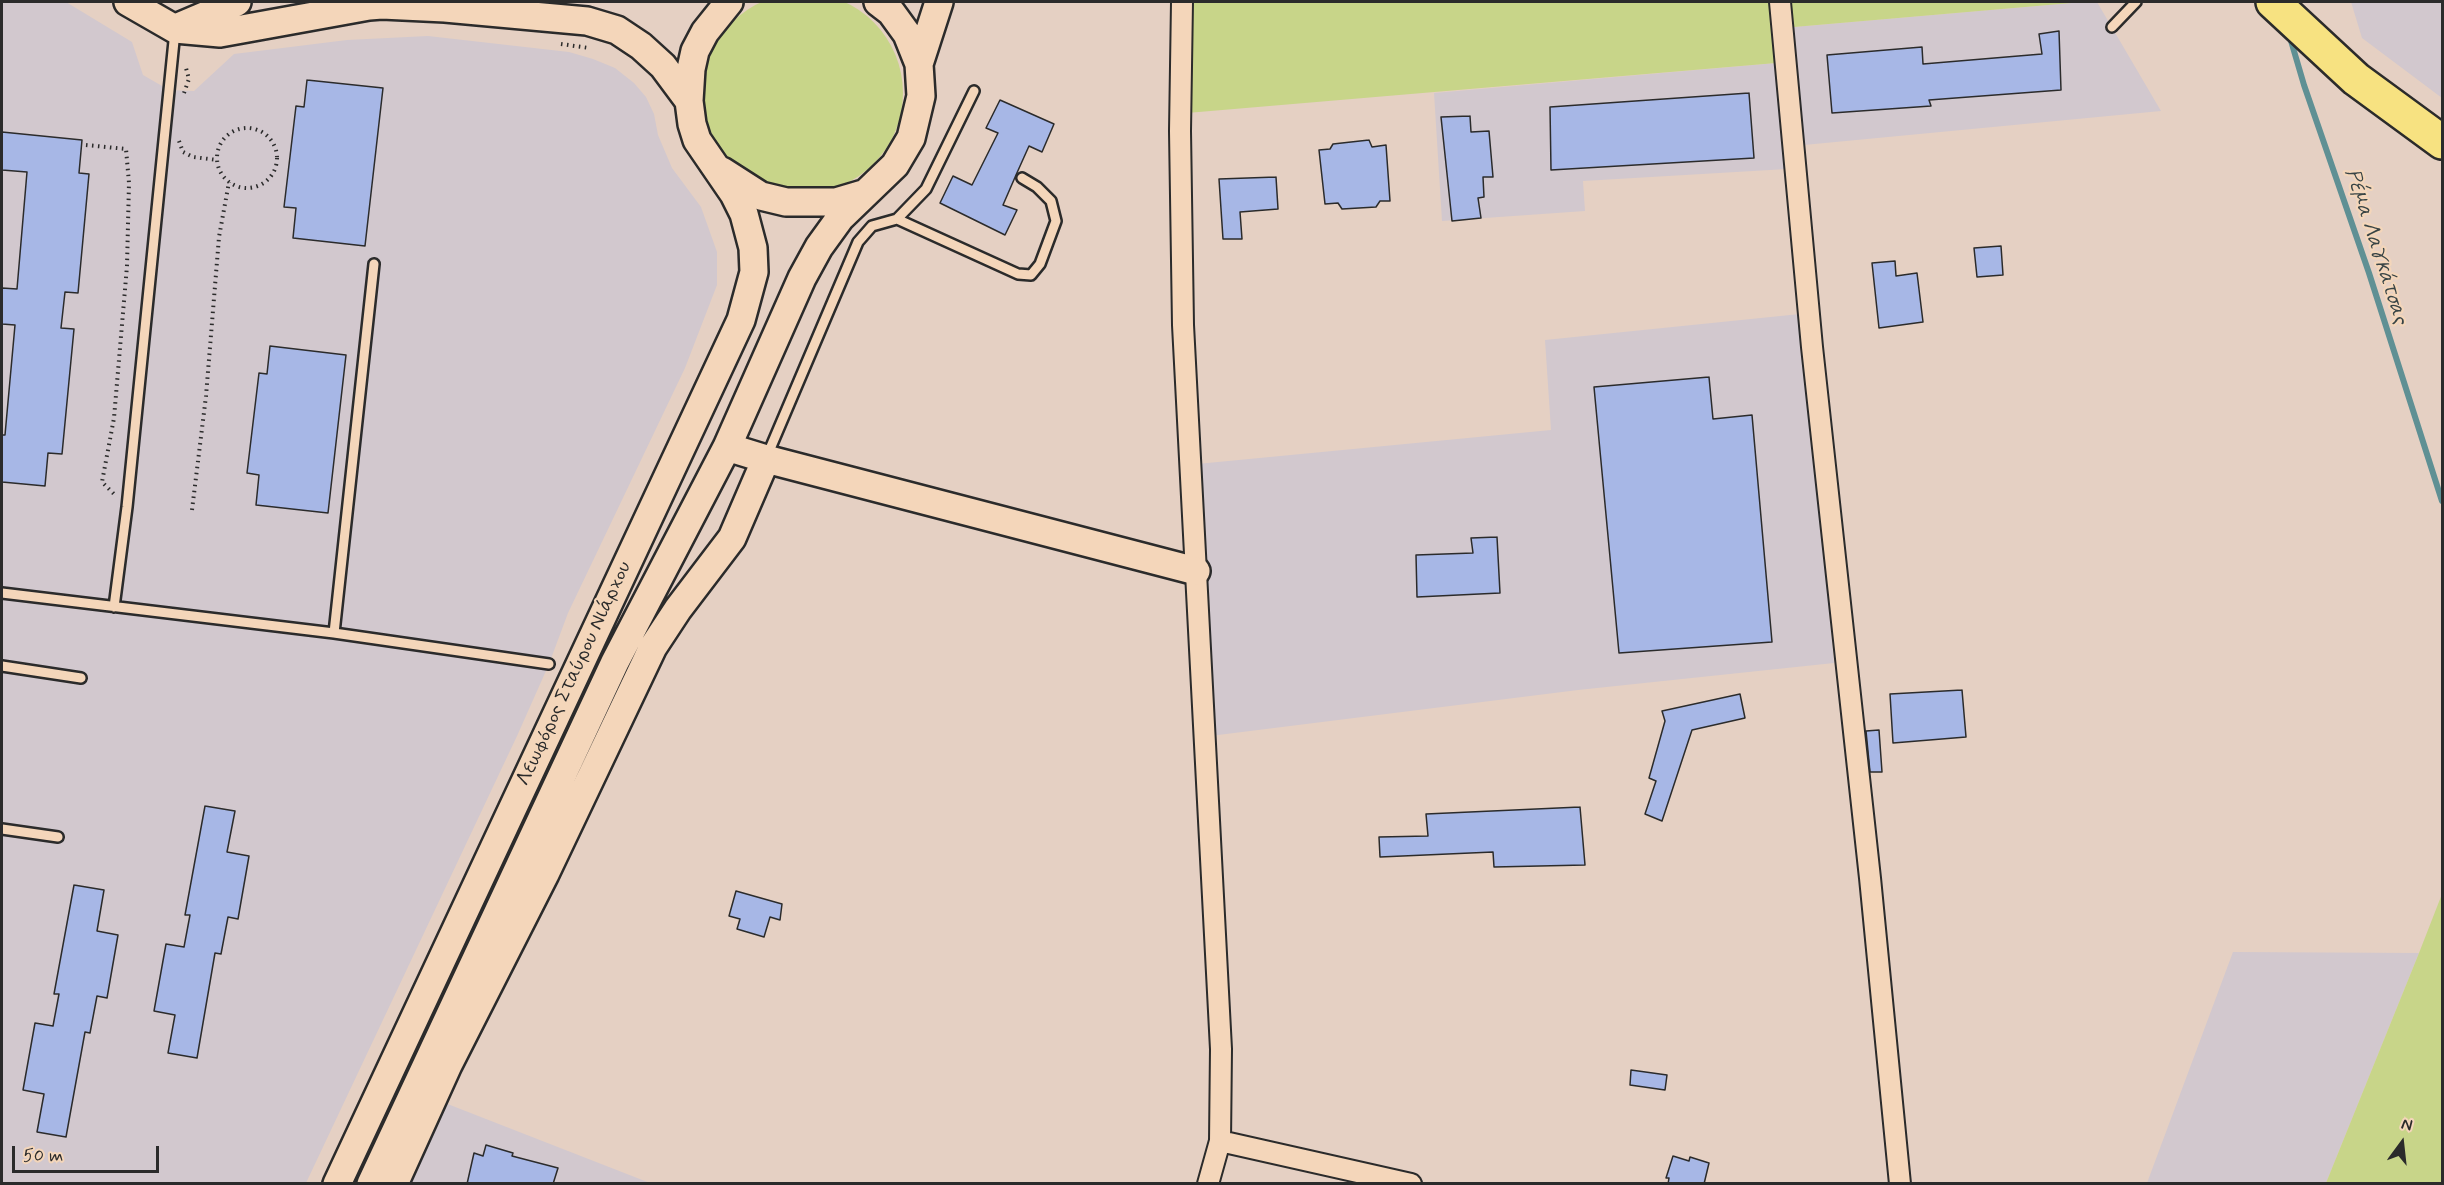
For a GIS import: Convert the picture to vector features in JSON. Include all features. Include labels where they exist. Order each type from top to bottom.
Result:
[{"type":"highway","points":[[2273,2],[2322,50],[2356,79],[2437,131]]},
{"type":"main road","points":[[128,2],[175,29],[220,33],[382,5],[445,8],[588,21],[616,30],[641,46],[663,66],[689,101]]},
{"type":"main road","points":[[175,29],[179,2]]},
{"type":"main road","points":[[175,29],[237,2]]},
{"type":"main road","name":"Λεωφόρος Σταύρου Νιάρχου","points":[[337,1184],[579,662],[698,415],[741,320],[754,272],[753,248],[744,214],[734,194],[697,140],[689,101],[691,69],[695,51],[705,32],[729,2]]},
{"type":"main road","name":"Λεωφόρος Σταύρου Νιάρχου","points":[[371,1184],[610,673],[727,447],[802,278],[829,233],[896,165],[911,138],[921,96],[919,64],[907,34],[891,12],[878,2]]},
{"type":"main road","name":"Λεωφόρος Σταύρου Νιάρχου","points":[[919,64],[939,2]]},
{"type":"main road","name":"Λεωφόρος Σταύρου Νιάρχου","points":[[711,162],[739,184],[761,196],[786,202],[836,202],[865,194]]},
{"type":"main road","points":[[727,447],[1196,570]]},
{"type":"main road","points":[[394,1184],[448,1065],[545,874],[653,647],[678,609],[732,538],[766,459]]},
{"type":"street","points":[[1182,2],[1180,131],[1183,325],[1221,1049],[1220,1141],[1208,1184]]},
{"type":"street","points":[[1780,2],[1812,347],[1870,878],[1900,1184]]},
{"type":"street","points":[[1220,1141],[1411,1184]]},
{"type":"lane","points":[[2112,27],[2136,2]]},
{"type":"lane","points":[[114,607],[127,507],[175,29]]},
{"type":"lane","points":[[766,459],[858,242],[872,226],[897,219],[926,189],[974,92]]},
{"type":"lane","points":[[897,219],[1018,274],[1031,274],[1040,264],[1056,221],[1051,201],[1037,187],[1022,178]]},
{"type":"lane","points":[[334,633],[374,264]]},
{"type":"lane","points":[[2,593],[334,633],[549,664]]},
{"type":"lane","points":[[2,666],[81,678]]},
{"type":"lane","points":[[2,829],[58,837]]},
{"type":"path","points":[[175,29],[189,80],[183,98]]},
{"type":"path","points":[[560,44],[593,49]]},
{"type":"path","points":[[249,128],[259,130],[268,136],[274,144],[277,164],[267,181],[248,188],[238,187],[229,182],[223,176],[217,160],[218,150],[223,141],[239,129],[249,128]]},
{"type":"path","points":[[177,137],[183,152],[193,157],[217,160]]},
{"type":"path","points":[[86,145],[126,149],[129,183],[127,266],[114,418],[102,482],[127,507]]},
{"type":"path","points":[[192,510],[206,396],[219,237],[229,182]]},
{"type":"shaded area","points":[[2,2],[66,2],[132,42],[143,75],[169,90],[194,91],[234,54],[347,40],[428,36],[569,52],[593,59],[615,68],[634,83],[646,97],[672,168],[701,207],[717,252],[717,285],[685,368],[568,613],[549,664],[517,736],[306,1183],[2,1184]]},
{"type":"shaded area","points":[[2097,2],[2161,111],[1804,145],[1794,27]]},
{"type":"shaded area","points":[[2351,2],[2442,2],[2442,98],[2362,38]]},
{"type":"shaded area","points":[[1776,63],[1787,169],[1583,181],[1585,211],[1442,221],[1434,93]]},
{"type":"shaded area","points":[[1800,314],[1834,663],[1578,690],[1210,736],[1197,464],[1551,430],[1545,340]]},
{"type":"shaded area","points":[[2233,952],[2419,953],[2326,1183],[2147,1183]]},
{"type":"shaded area","points":[[445,1103],[650,1183],[411,1184]]},
{"type":"green space","points":[[803,-7],[822,-5],[850,5],[880,30],[895,55],[901,74],[903,93],[901,112],[891,140],[866,170],[841,185],[822,191],[803,193],[784,191],[756,181],[726,156],[711,131],[705,112],[703,93],[705,74],[715,46],[740,16],[765,1],[784,-5]]},
{"type":"green space","points":[[1189,2],[1770,2],[1776,63],[1187,113]]},
{"type":"green space","points":[[1791,2],[2083,2],[1794,27]]},
{"type":"green space","points":[[2442,894],[2442,1183],[2326,1183],[2419,953]]},
{"type":"building","points":[[2059,31],[2061,90],[1929,100],[1931,106],[1832,113],[1827,55],[1922,47],[1923,64],[2042,54],[2039,34]]},
{"type":"building","points":[[307,80],[383,88],[365,246],[293,238],[296,208],[284,207],[296,106],[304,107]]},
{"type":"building","points":[[1749,93],[1754,158],[1551,170],[1550,107]]},
{"type":"building","points":[[1000,100],[1054,124],[1042,152],[1029,146],[1016,175],[1003,205],[1017,210],[1005,235],[940,203],[953,176],[972,185],[998,133],[986,128]]},
{"type":"building","points":[[1470,116],[1471,132],[1489,131],[1493,177],[1483,177],[1484,197],[1478,198],[1481,218],[1452,221],[1441,117]]},
{"type":"building","points":[[2,132],[82,140],[79,173],[89,174],[78,293],[65,292],[61,328],[74,329],[62,454],[48,453],[45,486],[2,482],[2,435],[5,435],[15,325],[2,324],[2,288],[17,289],[27,172],[2,170]]},
{"type":"building","points":[[1369,140],[1372,147],[1386,145],[1390,201],[1380,201],[1376,207],[1342,209],[1338,203],[1325,204],[1319,150],[1330,149],[1333,144]]},
{"type":"building","points":[[1276,177],[1278,209],[1240,212],[1242,239],[1223,239],[1219,179]]},
{"type":"building","points":[[2001,246],[2003,275],[1977,277],[1974,248]]},
{"type":"building","points":[[1895,261],[1896,276],[1917,273],[1923,322],[1879,328],[1872,263]]},
{"type":"building","points":[[270,346],[346,355],[328,513],[256,505],[259,475],[247,473],[259,373],[267,374]]},
{"type":"building","points":[[1709,377],[1713,419],[1752,415],[1772,642],[1619,653],[1594,387]]},
{"type":"building","points":[[1497,537],[1500,593],[1417,597],[1416,555],[1473,553],[1471,538]]},
{"type":"building","points":[[1962,690],[1966,737],[1893,743],[1890,694]]},
{"type":"building","points":[[1740,694],[1745,718],[1692,730],[1662,821],[1645,814],[1656,781],[1649,778],[1665,721],[1662,711]]},
{"type":"building","points":[[1879,730],[1882,772],[1870,772],[1866,731]]},
{"type":"building","points":[[205,806],[235,811],[227,852],[249,856],[238,919],[228,917],[221,954],[215,953],[197,1058],[168,1053],[175,1015],[154,1011],[166,944],[184,947],[190,915],[185,915]]},
{"type":"building","points":[[1580,807],[1585,865],[1494,867],[1493,852],[1380,857],[1379,837],[1428,836],[1426,814]]},
{"type":"building","points":[[74,885],[104,890],[97,931],[118,935],[107,998],[97,996],[90,1033],[85,1032],[66,1137],[37,1132],[44,1094],[23,1090],[35,1023],[53,1026],[59,994],[54,994]]},
{"type":"building","points":[[736,891],[782,904],[780,920],[770,917],[764,937],[737,929],[740,919],[729,916]]},
{"type":"building","points":[[1631,1070],[1667,1075],[1665,1090],[1630,1085]]},
{"type":"building","points":[[486,1145],[513,1153],[512,1156],[558,1168],[553,1184],[467,1184],[474,1153],[483,1156]]},
{"type":"building","points":[[1673,1156],[1689,1161],[1690,1157],[1709,1163],[1704,1184],[1668,1184],[1669,1178],[1666,1178]]},
{"type":"waterway","name":"Ρέμα Λαγκάτσας","points":[[2289,34],[2442,501]]}]
